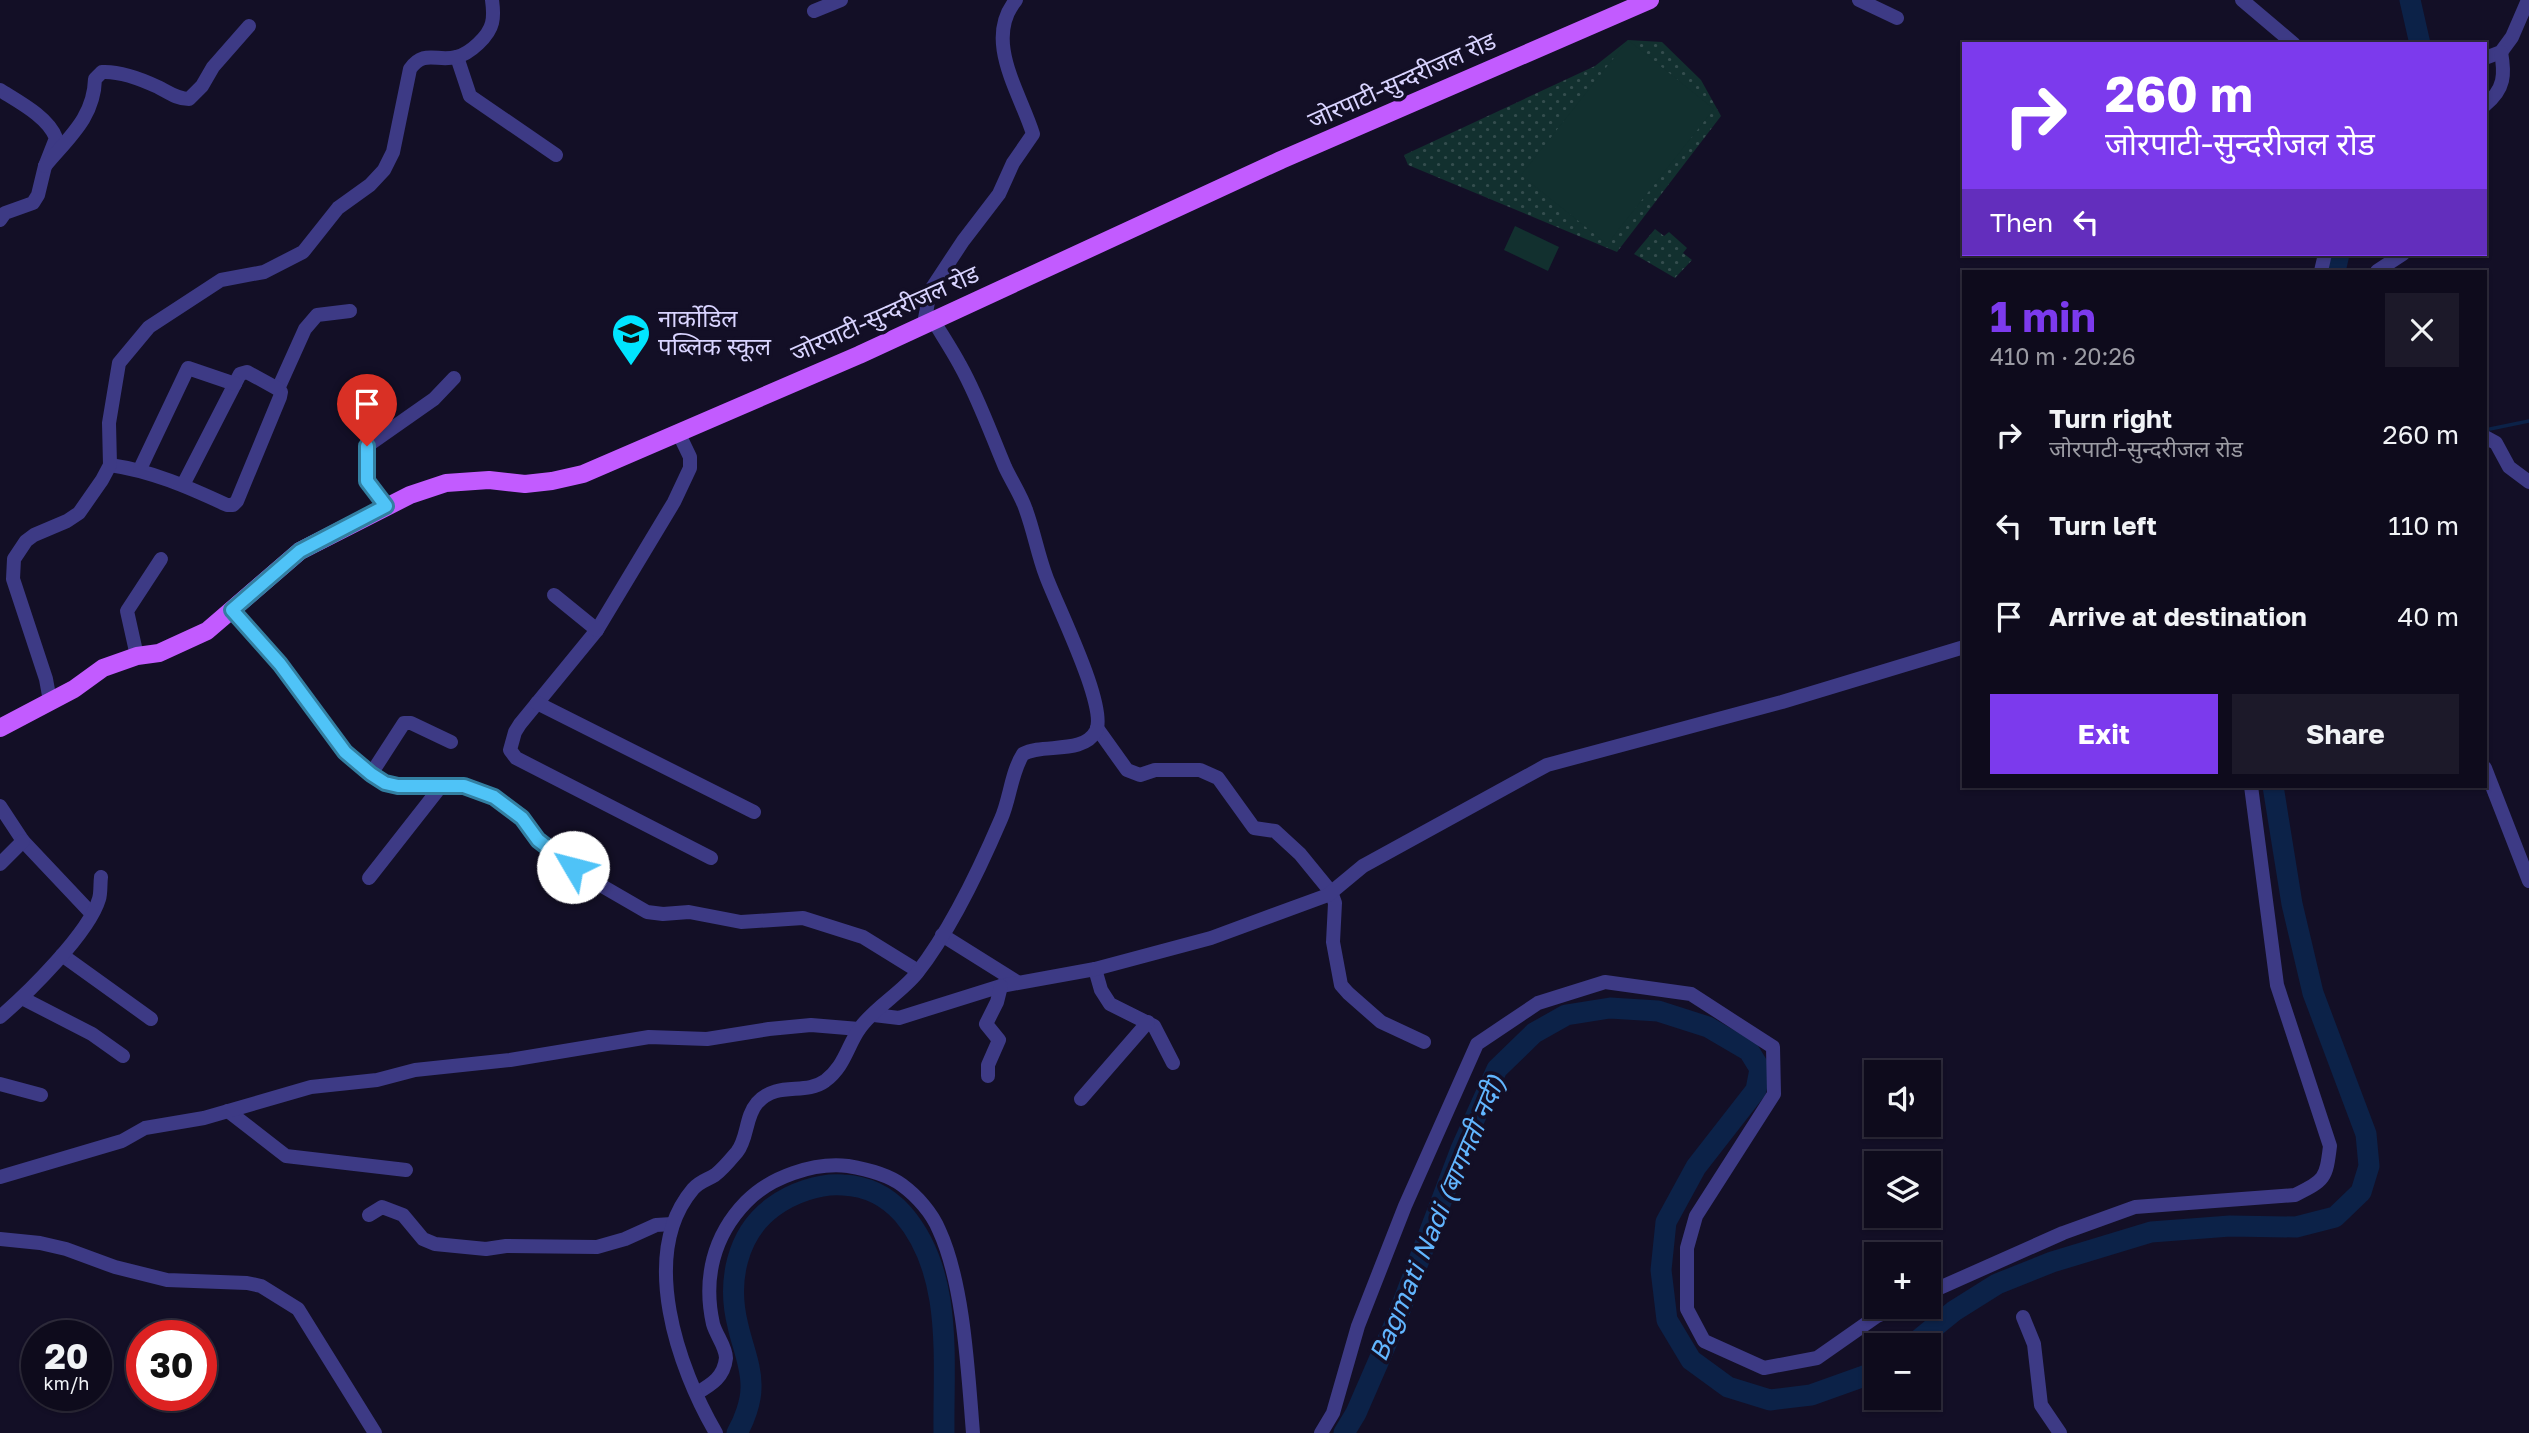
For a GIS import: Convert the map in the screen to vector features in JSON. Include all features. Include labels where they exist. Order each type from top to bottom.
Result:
[{"type":"main road","name":"जोरपाटी-सुन्दरीजल रोड","points":[[0,728],[74,689],[103,668],[137,656],[159,653],[207,631],[300,551],[410,495],[446,483],[489,480],[524,484],[583,474],[929,322],[1281,160],[1416,104],[1650,0]]},
{"type":"street","points":[[50,701],[46,680],[13,579],[14,559],[26,541],[34,535],[56,527],[79,513],[102,480],[110,465],[109,423],[119,363],[149,327],[221,280],[264,272],[303,252],[338,208],[361,194],[384,170],[396,142],[410,69],[416,60],[457,57],[477,44],[492,24],[492,0]]},
{"type":"street","points":[[814,11],[841,0]]},
{"type":"street","points":[[715,1430],[683,1358],[666,1294],[666,1251],[672,1224],[693,1189],[715,1174],[743,1143],[749,1117],[756,1104],[778,1089],[813,1087],[827,1080],[845,1058],[859,1029],[918,971],[942,935],[979,866],[1002,817],[1023,754],[1037,749],[1073,746],[1092,737],[1097,728],[1098,715],[1089,684],[1070,629],[1046,576],[1026,509],[961,367],[929,322],[930,291],[999,194],[1013,163],[1032,134],[1009,73],[1001,39],[1004,20],[1016,0]]},
{"type":"street","points":[[1859,0],[1897,18]]},
{"type":"street","points":[[2242,0],[2292,42]]},
{"type":"street","points":[[2487,57],[2501,52],[2512,37],[2528,0]]},
{"type":"street","points":[[45,166],[87,116],[95,79],[102,72],[126,75],[156,86],[180,99],[189,99],[202,86],[213,67],[238,36],[249,26]]},
{"type":"street","points":[[2487,102],[2500,87],[2505,74],[2501,52]]},
{"type":"street","points":[[457,57],[471,96],[556,155]]},
{"type":"street","points":[[0,90],[39,117],[53,130],[56,138],[33,203],[5,213],[0,219]]},
{"type":"street","points":[[2379,270],[2400,256]]},
{"type":"street","points":[[278,389],[305,329],[317,315],[350,311]]},
{"type":"street","points":[[140,469],[186,369],[235,384]]},
{"type":"street","points":[[110,465],[140,469],[227,505],[233,505],[281,397],[278,389],[247,372],[240,374],[183,485]]},
{"type":"street","points":[[386,506],[367,481],[367,446],[434,399],[454,377]]},
{"type":"street","points":[[678,432],[690,457],[690,468],[674,502],[597,630],[515,732],[510,750],[512,755],[711,858]]},
{"type":"street","points":[[2487,437],[2496,443],[2509,467],[2529,482]]},
{"type":"street","points":[[137,656],[127,611],[162,559]]},
{"type":"street","points":[[554,595],[597,630]]},
{"type":"street","points":[[232,610],[280,664],[345,752],[385,783],[398,786],[464,786],[494,797],[522,818],[538,840],[555,854],[590,879],[647,912],[689,912],[741,922],[803,918],[863,937],[918,971]]},
{"type":"street","points":[[874,1015],[899,1018],[1001,986],[1095,969],[1211,938],[1331,892],[1363,866],[1547,765],[1782,702],[1962,648]]},
{"type":"street","points":[[537,703],[754,812]]},
{"type":"street","points":[[371,774],[404,723],[411,723],[451,742]]},
{"type":"street","points":[[1097,728],[1127,770],[1140,775],[1155,770],[1200,770],[1218,778],[1254,828],[1275,831],[1300,854],[1331,892],[1335,903],[1333,942],[1341,985],[1381,1022],[1424,1042]]},
{"type":"street","points":[[2487,773],[2529,881]]},
{"type":"street","points":[[369,878],[442,785]]},
{"type":"street","points":[[1941,1287],[2063,1233],[2135,1207],[2295,1195],[2317,1184],[2327,1172],[2330,1146],[2277,985],[2251,788]]},
{"type":"street","points":[[0,806],[23,841],[91,913]]},
{"type":"street","points":[[0,864],[23,841]]},
{"type":"street","points":[[0,1017],[22,998],[77,937],[99,899],[100,877]]},
{"type":"street","points":[[942,935],[1017,982]]},
{"type":"street","points":[[62,955],[150,1019]]},
{"type":"street","points":[[1095,969],[1101,990],[1110,1004],[1154,1026],[1173,1063]]},
{"type":"street","points":[[1321,1433],[1333,1413],[1358,1326],[1405,1206],[1477,1045],[1538,1003],[1605,982],[1691,994],[1773,1047],[1774,1094],[1696,1216],[1687,1248],[1687,1309],[1704,1341],[1764,1368],[1817,1358],[1873,1319]]},
{"type":"street","points":[[988,1076],[988,1065],[999,1040],[986,1024],[997,1002],[1001,986]]},
{"type":"street","points":[[22,998],[92,1034],[123,1056]]},
{"type":"street","points":[[1081,1099],[1147,1022]]},
{"type":"street","points":[[0,1177],[122,1141],[145,1128],[228,1111],[311,1087],[377,1080],[415,1070],[510,1060],[638,1038],[708,1039],[769,1029],[811,1026],[859,1029]]},
{"type":"street","points":[[0,1084],[41,1095]]},
{"type":"street","points":[[228,1111],[286,1156],[406,1170]]},
{"type":"street","points":[[697,1392],[716,1381],[725,1363],[726,1355],[713,1326],[708,1286],[710,1267],[717,1246],[733,1216],[748,1199],[763,1188],[785,1178],[811,1168],[847,1166],[882,1174],[901,1184],[916,1198],[939,1230],[955,1279],[966,1355],[973,1433]]},
{"type":"street","points":[[369,1215],[382,1207],[403,1215],[423,1239],[435,1244],[486,1249],[506,1246],[597,1247],[625,1239],[656,1225],[672,1224]]},
{"type":"street","points":[[0,1239],[29,1241],[66,1249],[115,1267],[167,1280],[247,1283],[261,1286],[299,1309],[374,1433]]},
{"type":"street","points":[[2023,1317],[2034,1344],[2042,1405],[2060,1433]]},
{"type":"green space","points":[[1628,40],[1662,42],[1701,80],[1721,116],[1617,252],[1408,165],[1404,155],[1595,66]]},
{"type":"green space","points":[[1628,40],[1714,109],[1607,244],[1521,175]]},
{"type":"green space","points":[[1515,226],[1559,247],[1548,271],[1504,250]]},
{"type":"green space","points":[[1655,229],[1664,236],[1669,232],[1687,248],[1683,253],[1692,260],[1675,278],[1634,254]]},
{"type":"waterway","name":"Bagmati Nadi (बागमती नदी)","points":[[2410,0],[2420,42]]},
{"type":"waterway","name":"Bagmati Nadi (बागमती नदी)","points":[[2335,270],[2339,256]]},
{"type":"waterway","points":[[2487,430],[2529,421]]},
{"type":"waterway","name":"Bagmati Nadi (बागमती नदी)","points":[[1927,1333],[1954,1311],[1997,1284],[2052,1262],[2151,1232],[2230,1226],[2296,1227],[2335,1217],[2361,1192],[2369,1166],[2366,1134],[2313,993],[2292,904],[2273,788]]},
{"type":"waterway","name":"Bagmati Nadi (बागमती नदी)","points":[[1344,1433],[1356,1413],[1396,1321],[1461,1149],[1497,1069],[1534,1033],[1566,1015],[1610,1008],[1658,1011],[1708,1027],[1749,1051],[1760,1069],[1756,1090],[1696,1167],[1666,1222],[1661,1270],[1667,1320],[1691,1360],[1728,1387],[1770,1400],[1811,1395],[1864,1376]]},
{"type":"waterway","name":"Bagmati Nadi (बागमती नदी)","points":[[737,1433],[747,1411],[751,1388],[734,1293],[734,1277],[743,1245],[760,1218],[773,1207],[797,1193],[834,1185],[868,1190],[890,1202],[903,1214],[919,1237],[931,1263],[942,1318],[944,1433]]},
{"type":"place","name":"नार्कोडिल पब्लिक स्कूल","points":[[631,367]]},
{"type":"route","points":[[367,446],[367,481],[386,506],[300,551],[232,610],[280,664],[345,752],[371,774],[385,783],[398,786],[464,786],[477,789],[494,797],[522,818],[538,840],[573,867]]}]
